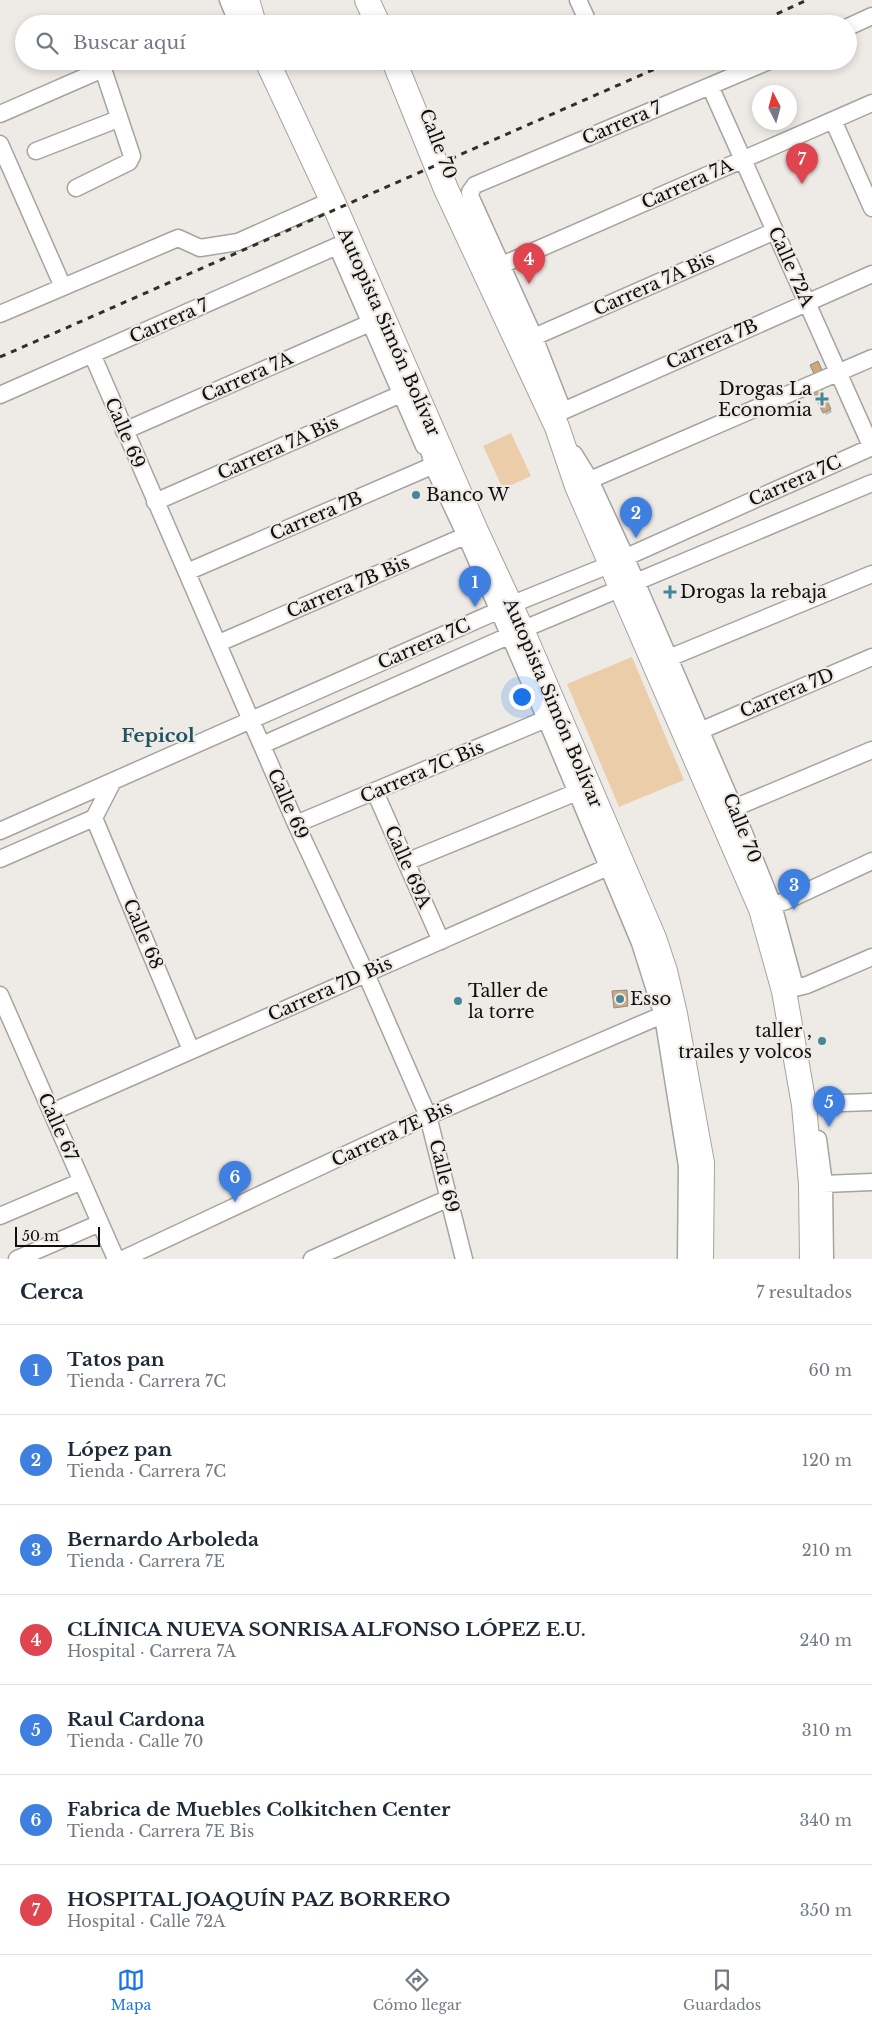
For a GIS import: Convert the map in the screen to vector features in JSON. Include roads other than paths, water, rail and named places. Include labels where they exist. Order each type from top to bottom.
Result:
[{"type":"highway","points":[[247,0],[251,15]]},
{"type":"highway","points":[[368,0],[374,15]]},
{"type":"highway","name":"Autopista Simón Bolívar","points":[[271,70],[332,200],[408,392],[439,463],[600,811],[654,938],[665,972],[675,1014],[702,1163],[701,1259]]},
{"type":"highway","points":[[398,70],[435,165],[558,418],[577,486],[619,560],[677,716],[727,810]]},
{"type":"highway","points":[[677,716],[702,730]]},
{"type":"highway","points":[[714,760],[727,810],[761,909],[784,990],[804,1106],[811,1184],[812,1259]]},
{"type":"highway","points":[[577,792],[600,811]]},
{"type":"highway","points":[[608,868],[610,836]]},
{"type":"street","points":[[228,0],[235,15]]},
{"type":"street","points":[[380,0],[386,15]]},
{"type":"street","points":[[578,0],[585,15]]},
{"type":"street","points":[[857,23],[872,16]]},
{"type":"street","points":[[0,114],[101,70]]},
{"type":"street","points":[[76,188],[132,160],[103,70]]},
{"type":"street","name":"Calle 70","points":[[409,70],[454,185],[466,228]]},
{"type":"street","name":"Carrera 7","points":[[502,265],[471,198],[470,192],[475,185],[748,70]]},
{"type":"street","name":"Calle 72A","points":[[710,86],[872,447]]},
{"type":"street","name":"Carrera 7A","points":[[502,265],[872,103]]},
{"type":"street","points":[[36,151],[118,119]]},
{"type":"street","points":[[834,120],[868,190],[872,208]]},
{"type":"street","points":[[0,144],[63,287]]},
{"type":"street","points":[[0,314],[178,238],[200,248],[238,242],[332,200]]},
{"type":"street","name":"Carrera 7A Bis","points":[[534,337],[775,231]]},
{"type":"street","name":"Carrera 7","points":[[0,396],[337,246],[370,323]]},
{"type":"street","points":[[502,265],[534,337],[558,418],[590,480],[619,560]]},
{"type":"street","name":"Carrera 7B","points":[[558,418],[806,302],[872,274]]},
{"type":"street","points":[[370,323],[408,392]]},
{"type":"street","name":"Carrera 7A","points":[[124,431],[370,323]]},
{"type":"street","name":"Calle 69","points":[[92,354],[296,824],[366,974],[428,1116],[464,1259]]},
{"type":"street","points":[[590,480],[872,358]]},
{"type":"street","name":"Carrera 7A Bis","points":[[155,502],[408,392]]},
{"type":"street","name":"Carrera 7C","points":[[0,831],[872,447]]},
{"type":"street","name":"Carrera 7B","points":[[186,572],[439,463]]},
{"type":"street","name":"Carrera 7C","points":[[262,744],[516,633],[872,483]]},
{"type":"street","name":"Carrera 7B Bis","points":[[219,643],[471,533]]},
{"type":"street","points":[[668,658],[872,574]]},
{"type":"street","points":[[629,585],[668,658],[714,760]]},
{"type":"street","points":[[516,633],[546,719],[640,942],[663,1016],[687,1166],[686,1259]]},
{"type":"street","name":"Carrera 7D","points":[[702,730],[872,657]]},
{"type":"street","name":"Carrera 7C Bis","points":[[296,824],[546,719]]},
{"type":"street","points":[[727,810],[872,750]]},
{"type":"street","points":[[0,859],[94,818],[113,781]]},
{"type":"street","name":"Calle 69A","points":[[375,792],[441,941]]},
{"type":"street","points":[[406,862],[577,792]]},
{"type":"street","name":"Calle 70","points":[[727,810],[773,905],[795,988],[814,1104],[824,1184],[825,1259]]},
{"type":"street","name":"Calle 68","points":[[94,818],[191,1050]]},
{"type":"street","points":[[773,905],[786,901],[872,861]]},
{"type":"street","name":"Carrera 7D Bis","points":[[52,1112],[608,868]]},
{"type":"street","points":[[795,988],[807,986],[872,957]]},
{"type":"street","name":"Calle 67","points":[[0,995],[116,1259]]},
{"type":"street","name":"Carrera 7E Bis","points":[[123,1259],[428,1116],[645,1022],[663,1016]]},
{"type":"street","points":[[814,1104],[872,1102]]},
{"type":"street","points":[[0,1216],[82,1181]]},
{"type":"street","points":[[824,1184],[872,1182]]},
{"type":"street","points":[[312,1259],[449,1198]]},
{"type":"street","points":[[17,1259],[100,1223]]},
{"type":"railway","points":[[774,15],[807,0]]},
{"type":"railway","points":[[0,357],[653,70]]},
{"type":"place","name":"HOSPITAL JOAQUÍN PAZ BORRERO","points":[[802,184]]},
{"type":"place","name":"CLÍNICA NUEVA SONRISA ALFONSO LÓPEZ E.U.","points":[[529,284]]},
{"type":"place","name":"Drogas La Economia","points":[[822,399]]},
{"type":"place","name":"Banco W","points":[[416,495]]},
{"type":"place","name":"López pan","points":[[636,538]]},
{"type":"place","name":"Drogas la rebaja","points":[[670,592]]},
{"type":"place","name":"Tatos pan","points":[[475,607]]},
{"type":"place","name":"Bernardo Arboleda","points":[[794,910]]},
{"type":"place","name":"Esso","points":[[620,999]]},
{"type":"place","name":"Taller de la torre","points":[[458,1001]]},
{"type":"place","name":"taller , trailes y volcos","points":[[822,1041]]},
{"type":"place","name":"Raul Cardona","points":[[829,1127]]},
{"type":"place","name":"Fabrica de Muebles Colkitchen Center","points":[[235,1202]]},
{"type":"district","name":"Fepicol","points":[[158,735]]}]
